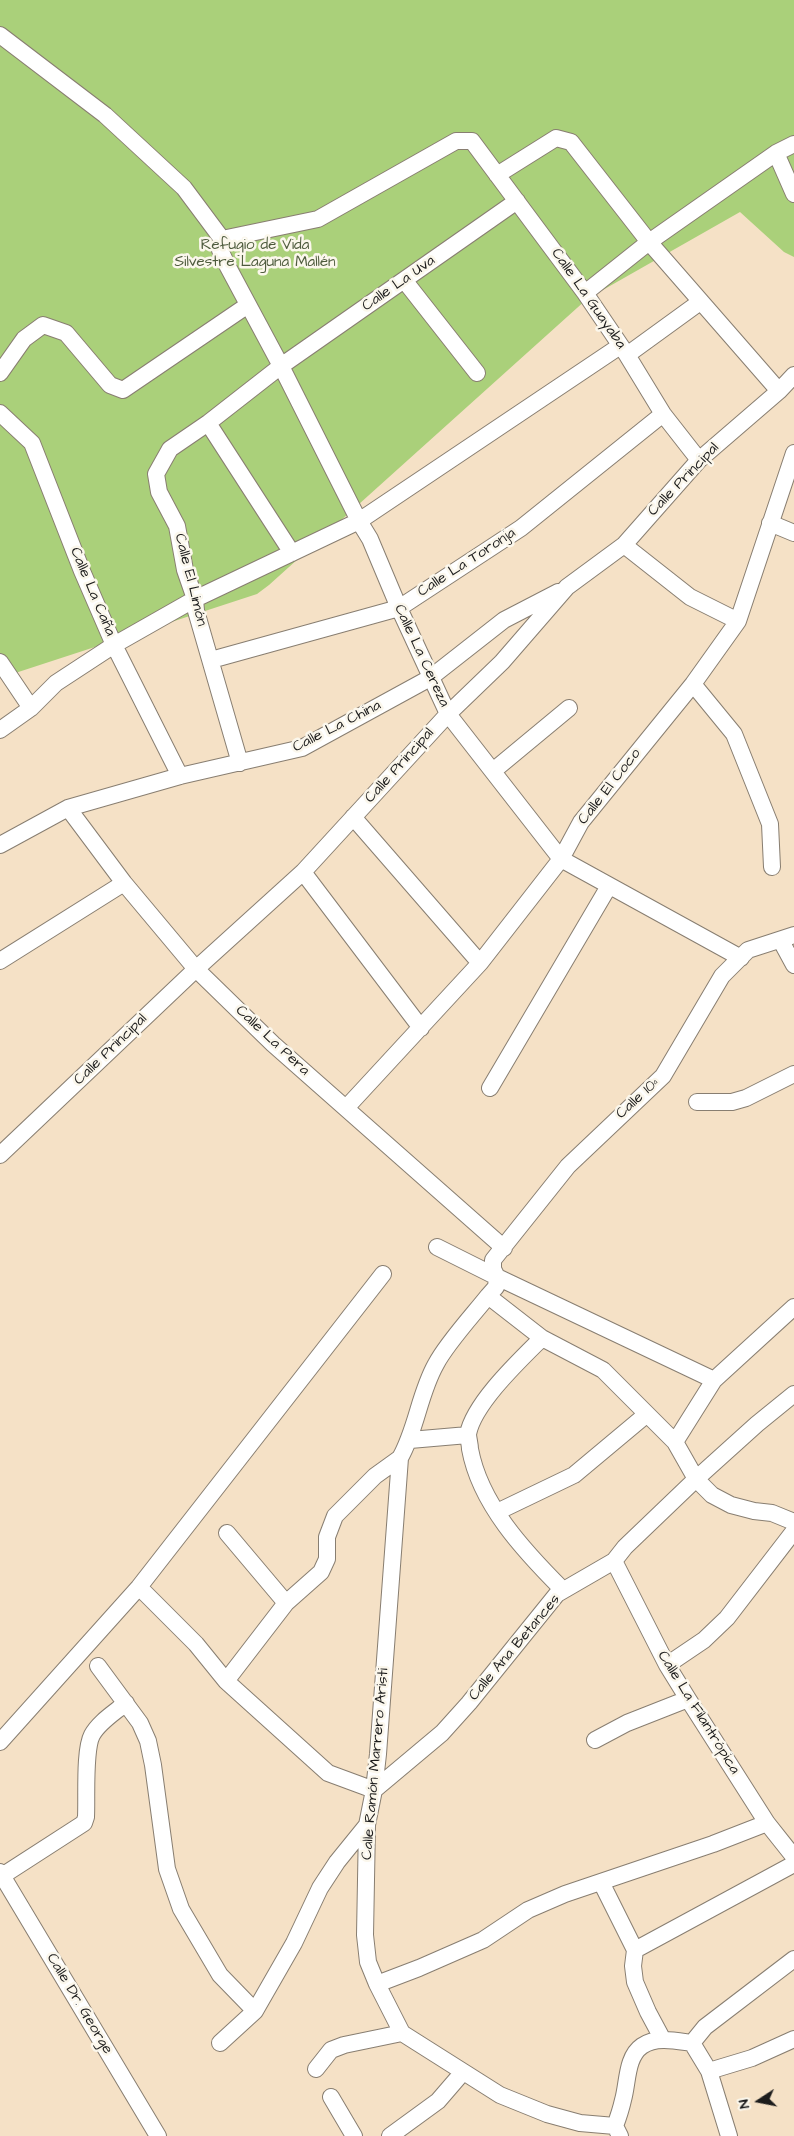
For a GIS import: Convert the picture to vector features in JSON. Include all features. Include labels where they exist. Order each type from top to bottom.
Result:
[{"type":"street","name":"Calle La Cereza","points":[[0,35],[105,115],[184,188],[221,245],[248,305],[370,539],[430,678],[448,714],[561,859],[741,958]]},
{"type":"street","points":[[498,175],[556,138],[571,142],[649,242],[779,391]]},
{"type":"street","name":"Calle La Guayaba","points":[[221,245],[318,218],[456,141],[472,141],[585,293],[663,414],[699,460]]},
{"type":"street","points":[[585,293],[649,242],[776,153],[794,144]]},
{"type":"street","points":[[776,153],[794,194]]},
{"type":"street","name":"Calle La Uva","points":[[281,366],[517,201]]},
{"type":"street","points":[[404,280],[477,373]]},
{"type":"street","points":[[0,730],[31,708],[56,683],[114,644],[195,599],[359,521],[700,302]]},
{"type":"street","points":[[0,373],[24,339],[43,325],[66,333],[110,385],[124,390],[248,305]]},
{"type":"street","name":"Calle El Limón","points":[[240,763],[196,611],[195,599],[185,570],[177,526],[159,492],[156,474],[170,449],[208,424],[281,366]]},
{"type":"street","name":"Calle Principal","points":[[3,1146],[303,872],[448,714],[502,662],[567,587],[624,545],[699,460],[779,391],[794,375]]},
{"type":"street","name":"Calle La Caña","points":[[0,413],[32,443],[82,571],[114,644],[180,776]]},
{"type":"street","name":"Calle La Toronja","points":[[211,660],[399,608],[521,528],[663,414]]},
{"type":"street","points":[[208,424],[292,553]]},
{"type":"street","name":"Calle El Coco","points":[[346,1108],[480,963],[561,859],[581,822],[693,684],[738,621],[794,453]]},
{"type":"street","points":[[770,523],[794,533]]},
{"type":"street","points":[[624,545],[690,597],[738,621]]},
{"type":"street","name":"Calle La China","points":[[0,845],[68,808],[180,776],[302,748],[430,678],[504,620],[567,587]]},
{"type":"street","points":[[1,666],[31,708]]},
{"type":"street","points":[[693,684],[734,734],[770,824],[772,867]]},
{"type":"street","points":[[493,771],[569,708]]},
{"type":"street","name":"Calle La Pera","points":[[68,808],[124,883],[196,969],[273,1044],[504,1248]]},
{"type":"street","points":[[353,817],[480,963]]},
{"type":"street","points":[[303,872],[421,1028]]},
{"type":"street","points":[[0,961],[124,883]]},
{"type":"street","points":[[490,1088],[609,886]]},
{"type":"street","points":[[788,938],[794,965]]},
{"type":"street","name":"Calle 10ª","points":[[497,1277],[493,1269],[493,1260],[568,1166],[663,1076],[722,976],[748,950],[788,938]]},
{"type":"street","points":[[697,1102],[732,1102],[746,1098],[794,1074]]},
{"type":"street","points":[[438,1246],[497,1277],[714,1380]]},
{"type":"street","points":[[0,1742],[139,1587],[383,1274]]},
{"type":"street","name":"Calle Ramón Marrero Aristi","points":[[402,2033],[368,1962],[364,1935],[367,1825],[374,1790],[400,1458],[410,1440],[422,1397],[436,1363],[496,1287],[497,1277]]},
{"type":"street","points":[[488,1296],[542,1338],[603,1370],[675,1442],[696,1479],[712,1495],[731,1505],[772,1513],[794,1522]]},
{"type":"street","points":[[675,1442],[714,1380],[794,1307]]},
{"type":"street","points":[[542,1338],[509,1371],[491,1394],[475,1415],[468,1435],[474,1468],[497,1512],[534,1561],[563,1590]]},
{"type":"street","name":"Calle Ana Betances","points":[[374,1790],[442,1733],[469,1703],[557,1594],[614,1561],[696,1479],[756,1424],[794,1394]]},
{"type":"street","points":[[497,1512],[574,1475],[647,1414]]},
{"type":"street","points":[[410,1440],[468,1435]]},
{"type":"street","points":[[226,1680],[286,1603],[322,1572],[327,1558],[327,1537],[335,1516],[375,1476],[400,1458]]},
{"type":"street","points":[[666,1665],[704,1640],[728,1618],[794,1531]]},
{"type":"street","points":[[227,1533],[286,1603]]},
{"type":"street","name":"Calle La Filantrópica","points":[[614,1561],[666,1665],[767,1823],[794,1858]]},
{"type":"street","points":[[139,1587],[196,1644],[226,1680],[328,1773],[374,1790]]},
{"type":"street","points":[[98,1666],[140,1723],[148,1741],[167,1869],[181,1909],[220,1975],[255,2011]]},
{"type":"street","points":[[595,1740],[627,1723],[688,1700]]},
{"type":"street","points":[[1,1874],[84,1823],[86,1817],[88,1747],[92,1736],[107,1718],[126,1704]]},
{"type":"street","points":[[377,1984],[483,1940],[528,1910],[565,1894],[767,1823]]},
{"type":"street","points":[[220,2043],[255,2011],[294,1943],[320,1888],[337,1862],[367,1825]]},
{"type":"street","points":[[635,1950],[794,1864]]},
{"type":"street","name":"Calle Dr. George","points":[[1,1874],[158,2136]]},
{"type":"street","points":[[601,1882],[635,1950],[633,1966],[635,1982],[663,2040]]},
{"type":"street","points":[[692,2042],[704,2026],[794,1959]]},
{"type":"street","points":[[316,2069],[331,2050],[344,2045],[402,2033],[500,2095],[547,2114],[618,2131],[632,2058],[642,2046],[663,2040],[692,2042]]},
{"type":"street","points":[[709,2071],[759,2056],[794,2039]]},
{"type":"street","points":[[692,2042],[709,2071],[729,2136]]},
{"type":"street","points":[[390,2136],[438,2101],[463,2072]]},
{"type":"street","points":[[330,2097],[354,2136]]},
{"type":"green space","name":"Refugio de Vida Silvestre Laguna Mallén","points":[[0,0],[794,0],[794,257],[784,252],[740,212],[587,299],[257,594],[0,678]]}]
